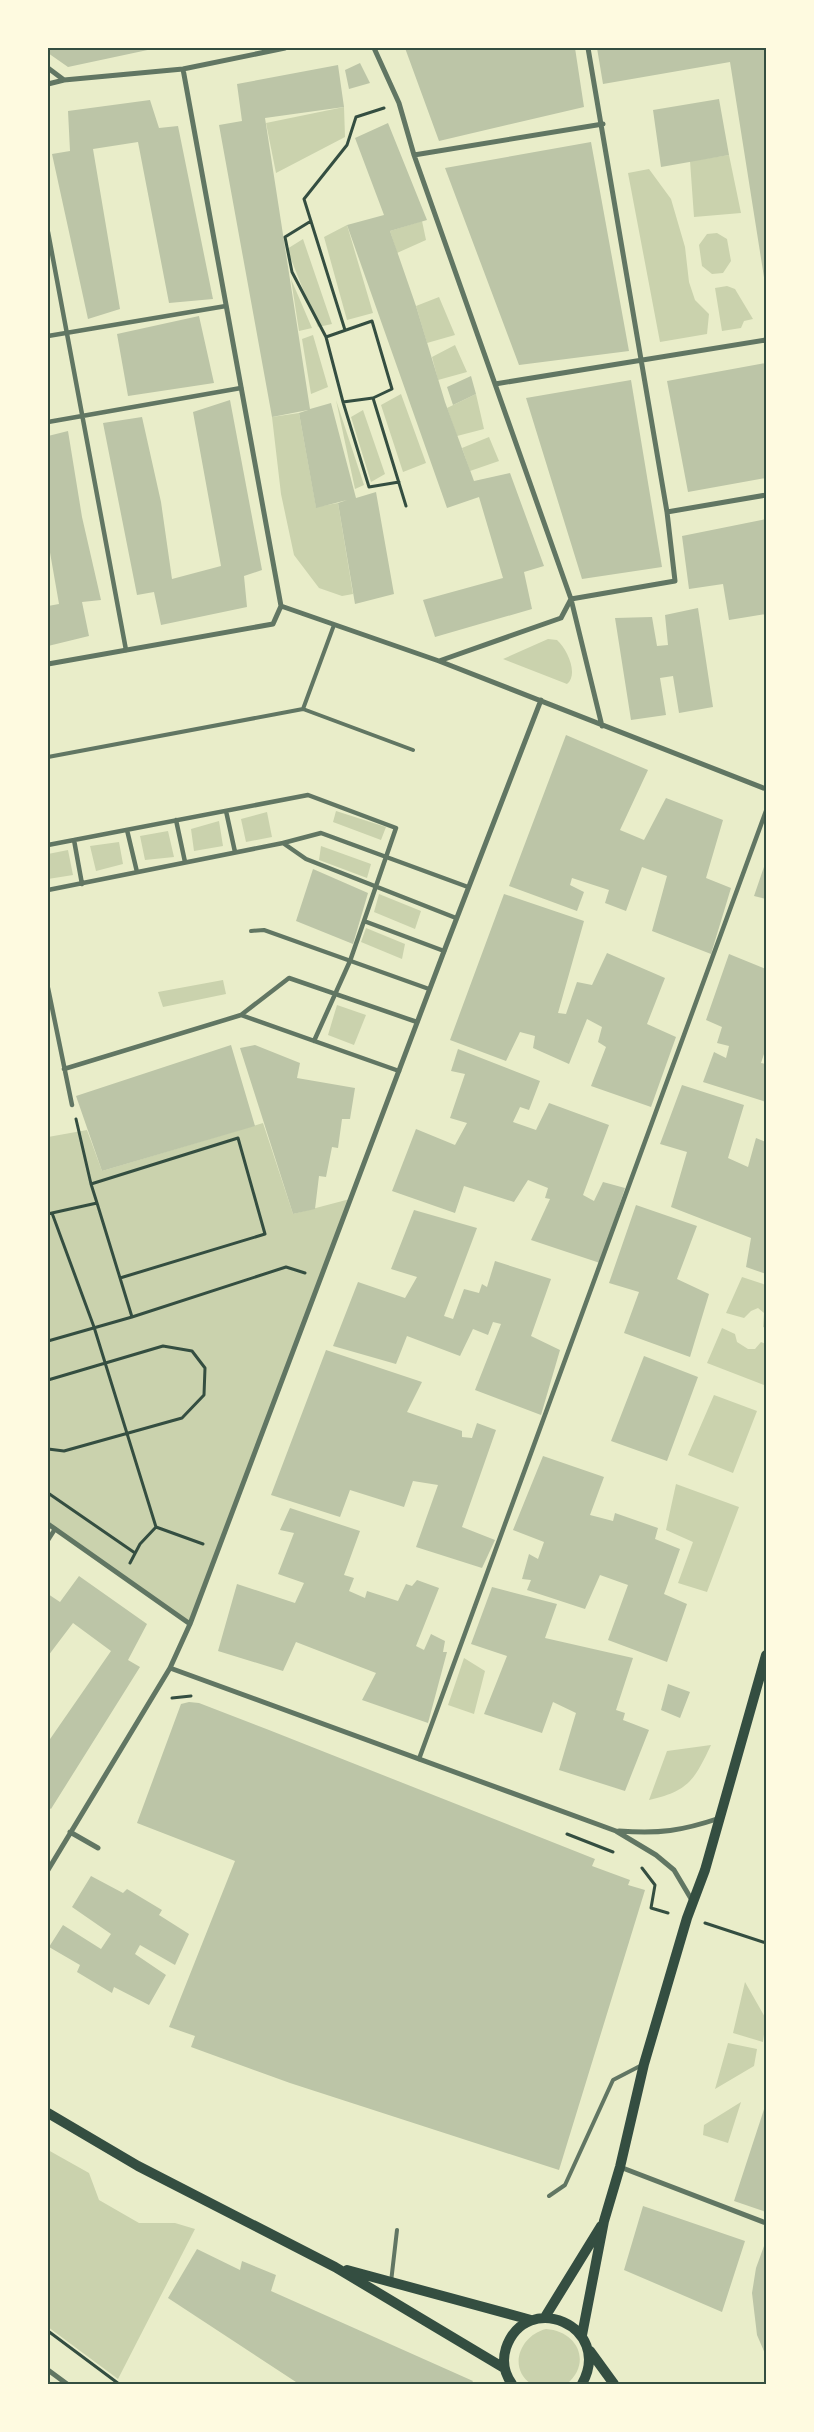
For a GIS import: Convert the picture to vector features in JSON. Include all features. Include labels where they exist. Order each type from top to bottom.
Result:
[{"type":"main road","points":[[582,2335],[604,2221],[620,2167],[644,2064],[687,1918],[706,1870],[766,1655]]},
{"type":"main road","points":[[48,2113],[138,2166],[335,2267],[504,2368]]},
{"type":"main road","points":[[545,2317],[604,2221]]},
{"type":"main road","points":[[335,2267],[531,2320]]},
{"type":"main road","points":[[509,2383],[504,2368],[505,2353],[509,2339],[519,2328],[531,2320],[545,2317],[559,2319],[572,2326],[582,2335],[588,2348],[614,2384]]},
{"type":"main road","points":[[582,2384],[588,2373],[588,2348]]},
{"type":"street","points":[[48,84],[64,80],[183,69],[285,48]]},
{"type":"street","points":[[374,48],[399,103],[414,155],[571,599],[602,726]]},
{"type":"street","points":[[571,599],[675,581],[667,512],[603,124],[588,48]]},
{"type":"street","points":[[48,68],[64,80]]},
{"type":"street","points":[[48,664],[272,624],[281,606],[183,69]]},
{"type":"street","points":[[414,155],[603,124]]},
{"type":"street","points":[[48,232],[126,650]]},
{"type":"street","points":[[48,336],[226,306]]},
{"type":"street","points":[[495,384],[766,340]]},
{"type":"street","points":[[48,422],[241,388]]},
{"type":"street","points":[[667,512],[766,495]]},
{"type":"street","points":[[439,661],[561,618],[571,599]]},
{"type":"street","points":[[281,606],[439,661],[766,789]]},
{"type":"street","points":[[48,1870],[170,1668],[190,1624],[456,918],[541,700]]},
{"type":"street","points":[[48,845],[308,795],[396,828],[350,961],[314,1041]]},
{"type":"street","points":[[226,811],[235,852]]},
{"type":"street","points":[[419,1759],[766,811]]},
{"type":"street","points":[[176,820],[185,862]]},
{"type":"street","points":[[128,830],[136,872]]},
{"type":"street","points":[[48,890],[321,833],[468,887]]},
{"type":"street","points":[[74,840],[82,884]]},
{"type":"street","points":[[283,842],[306,859],[456,918]]},
{"type":"street","points":[[364,921],[444,951]]},
{"type":"street","points":[[64,1069],[241,1015],[289,978],[417,1022]]},
{"type":"street","points":[[48,988],[72,1105]]},
{"type":"street","points":[[241,1015],[399,1071]]},
{"type":"street","points":[[48,1524],[190,1624]]},
{"type":"street","points":[[48,1540],[55,1530]]},
{"type":"street","points":[[170,1668],[616,1831],[656,1855],[674,1870],[693,1902]]},
{"type":"street","points":[[616,1831],[654,1834],[679,1831],[720,1818]]},
{"type":"street","points":[[70,1832],[98,1848]]},
{"type":"street","points":[[620,2167],[766,2223]]},
{"type":"street","points":[[48,2370],[66,2384]]},
{"type":"lane","points":[[303,709],[334,625]]},
{"type":"lane","points":[[48,757],[303,709],[413,750]]},
{"type":"lane","points":[[252,932],[264,930],[429,990]]},
{"type":"lane","points":[[549,2196],[565,2185],[613,2080],[644,2064]]},
{"type":"lane","points":[[391,2282],[397,2230]]},
{"type":"path","points":[[345,330],[304,199],[347,146],[356,118],[399,103]]},
{"type":"path","points":[[311,220],[285,237],[292,272],[326,337],[368,487],[399,482]]},
{"type":"path","points":[[326,337],[372,321],[392,389],[373,398],[343,402]]},
{"type":"path","points":[[373,398],[406,506]]},
{"type":"path","points":[[72,1105],[91,1184],[132,1317]]},
{"type":"path","points":[[91,1184],[238,1138],[264,1234],[120,1278]]},
{"type":"path","points":[[48,1214],[97,1203]]},
{"type":"path","points":[[52,1213],[94,1328],[156,1527]]},
{"type":"path","points":[[48,1341],[132,1317],[286,1267],[321,1277]]},
{"type":"path","points":[[48,1380],[163,1346],[192,1351],[205,1368],[204,1395],[182,1418],[64,1450],[48,1449]]},
{"type":"path","points":[[48,1494],[135,1553]]},
{"type":"path","points":[[156,1527],[218,1550]]},
{"type":"path","points":[[122,1576],[135,1553],[156,1527]]},
{"type":"path","points":[[168,1704],[172,1698],[179,1696],[187,1695],[196,1698]]},
{"type":"path","points":[[562,1832],[616,1853]]},
{"type":"path","points":[[642,1868],[655,1885],[652,1908],[766,1943]]},
{"type":"path","points":[[48,2331],[119,2384]]},
{"type":"green space","points":[[344,107],[345,137],[276,173],[266,123]]},
{"type":"green space","points":[[729,155],[741,213],[694,217],[690,161]]},
{"type":"green space","points":[[649,169],[671,199],[685,247],[689,282],[695,300],[709,314],[707,334],[660,342],[628,173]]},
{"type":"green space","points":[[422,221],[426,240],[397,253],[390,231]]},
{"type":"green space","points":[[347,225],[373,313],[347,320],[324,237]]},
{"type":"green space","points":[[717,233],[727,239],[731,261],[723,273],[712,274],[702,266],[699,245],[707,234]]},
{"type":"green space","points":[[303,239],[332,324],[318,327],[287,249]]},
{"type":"green space","points":[[291,279],[312,328],[299,331]]},
{"type":"green space","points":[[727,286],[735,289],[753,319],[744,321],[741,328],[722,331],[715,288]]},
{"type":"green space","points":[[439,297],[455,335],[427,343],[416,306]]},
{"type":"green space","points":[[313,335],[328,387],[311,394],[302,339]]},
{"type":"green space","points":[[455,345],[467,372],[438,380],[432,357]]},
{"type":"green space","points":[[401,394],[426,463],[403,472],[381,405]]},
{"type":"green space","points":[[476,394],[484,429],[457,436],[447,408]]},
{"type":"green space","points":[[336,400],[364,485],[355,489]]},
{"type":"green space","points":[[363,410],[385,474],[371,482],[351,417]]},
{"type":"green space","points":[[299,413],[316,507],[338,503],[353,594],[342,596],[319,588],[294,555],[281,494],[272,417]]},
{"type":"green space","points":[[489,437],[499,461],[470,471],[462,448]]},
{"type":"green space","points":[[548,639],[557,640],[568,655],[572,674],[567,684],[503,659]]},
{"type":"green space","points":[[336,811],[386,827],[381,840],[333,822]]},
{"type":"green space","points":[[267,812],[272,837],[246,842],[241,819]]},
{"type":"green space","points":[[219,821],[223,846],[194,851],[191,829]]},
{"type":"green space","points":[[168,831],[174,857],[145,860],[140,836]]},
{"type":"green space","points":[[119,842],[123,864],[96,871],[90,846]]},
{"type":"green space","points":[[321,846],[371,864],[367,878],[319,860]]},
{"type":"green space","points":[[68,850],[73,875],[48,879],[48,854]]},
{"type":"green space","points":[[379,894],[421,911],[415,929],[374,912]]},
{"type":"green space","points":[[366,928],[405,944],[402,959],[361,942]]},
{"type":"green space","points":[[223,980],[226,994],[163,1007],[158,992]]},
{"type":"green space","points":[[337,1005],[366,1015],[354,1045],[328,1035]]},
{"type":"green space","points":[[263,1123],[293,1214],[350,1199],[190,1624],[48,1524],[48,1137],[87,1130],[102,1171]]},
{"type":"green space","points":[[742,1277],[766,1285],[766,1328],[763,1327],[764,1313],[758,1308],[751,1311],[744,1318],[726,1313]]},
{"type":"green space","points":[[722,1328],[735,1334],[737,1342],[748,1349],[755,1349],[761,1342],[766,1344],[764,1385],[707,1363]]},
{"type":"green space","points":[[714,1395],[757,1411],[733,1473],[688,1455]]},
{"type":"green space","points":[[676,1484],[739,1507],[707,1592],[678,1583],[693,1542],[666,1530]]},
{"type":"green space","points":[[464,1658],[485,1671],[474,1714],[448,1705]]},
{"type":"green space","points":[[711,1745],[700,1768],[688,1783],[673,1793],[649,1800],[667,1751]]},
{"type":"green space","points":[[745,1982],[766,2019],[763,2042],[733,2033]]},
{"type":"green space","points":[[728,2043],[757,2049],[754,2066],[715,2089]]},
{"type":"green space","points":[[741,2102],[728,2143],[703,2135],[704,2125]]},
{"type":"green space","points":[[48,2150],[89,2173],[99,2200],[139,2223],[175,2223],[195,2229],[118,2379],[48,2327]]},
{"type":"green space","points":[[546,2329],[566,2335],[578,2349],[579,2367],[575,2376],[567,2384],[531,2384],[524,2377],[520,2369],[520,2352],[524,2345],[537,2332]]},
{"type":"building","points":[[48,48],[157,48],[68,67],[48,53]]},
{"type":"building","points":[[405,48],[575,48],[584,107],[439,141]]},
{"type":"building","points":[[597,48],[766,48],[766,290],[730,62],[603,84]]},
{"type":"building","points":[[360,63],[370,83],[349,89],[345,70]]},
{"type":"building","points":[[338,65],[344,107],[265,118],[310,409],[331,403],[356,498],[376,492],[394,594],[355,604],[338,503],[347,500],[316,508],[299,413],[308,410],[272,417],[219,125],[242,121],[237,84]]},
{"type":"building","points":[[719,99],[729,155],[661,167],[653,110]]},
{"type":"building","points":[[150,100],[159,128],[178,126],[213,299],[169,303],[138,142],[93,149],[120,309],[88,319],[52,154],[70,151],[68,111]]},
{"type":"building","points":[[388,123],[427,220],[390,231],[416,306],[445,402],[474,481],[510,473],[544,566],[524,572],[532,609],[435,637],[423,600],[503,578],[479,497],[447,508],[347,225],[384,215],[355,138]]},
{"type":"building","points":[[591,142],[629,351],[519,365],[445,168]]},
{"type":"building","points":[[199,316],[214,383],[128,396],[117,334]]},
{"type":"building","points":[[766,363],[766,478],[688,492],[667,381]]},
{"type":"building","points":[[471,376],[476,394],[453,405],[447,387]]},
{"type":"building","points":[[631,380],[662,567],[582,579],[526,398]]},
{"type":"building","points":[[230,400],[262,570],[244,576],[247,607],[161,625],[154,592],[137,595],[103,423],[142,417],[161,502],[172,579],[221,566],[193,412]]},
{"type":"building","points":[[68,431],[82,517],[101,600],[82,602],[89,636],[48,646],[48,606],[59,604],[48,541],[48,436]]},
{"type":"building","points":[[766,519],[766,614],[729,620],[723,584],[689,589],[682,536]]},
{"type":"building","points":[[698,608],[713,707],[679,713],[673,676],[660,678],[666,715],[631,720],[615,618],[652,617],[657,646],[668,645],[665,615]]},
{"type":"building","points":[[566,735],[648,770],[620,830],[644,840],[666,798],[723,820],[706,878],[731,888],[711,954],[652,931],[667,876],[642,867],[626,911],[605,903],[609,890],[572,878],[570,885],[584,892],[577,911],[509,886]]},
{"type":"building","points":[[766,861],[766,899],[754,896]]},
{"type":"building","points":[[313,869],[368,893],[353,944],[296,921]]},
{"type":"building","points":[[504,894],[584,921],[558,1013],[566,1014],[577,982],[592,985],[607,953],[665,978],[647,1024],[676,1037],[651,1107],[591,1086],[606,1047],[598,1042],[602,1027],[587,1019],[569,1064],[533,1048],[535,1036],[520,1032],[506,1061],[450,1040]]},
{"type":"building","points":[[729,954],[766,969],[766,1048],[761,1063],[766,1064],[766,1102],[703,1082],[714,1052],[726,1058],[729,1046],[717,1043],[722,1027],[706,1020]]},
{"type":"building","points":[[231,1045],[255,1126],[102,1171],[76,1096]]},
{"type":"building","points":[[255,1045],[300,1063],[297,1078],[355,1088],[350,1119],[342,1119],[338,1148],[332,1147],[326,1177],[319,1176],[315,1209],[293,1214],[240,1048]]},
{"type":"building","points":[[458,1049],[540,1081],[529,1110],[520,1107],[513,1122],[536,1130],[549,1103],[609,1125],[583,1195],[594,1201],[603,1182],[625,1188],[600,1263],[531,1240],[550,1199],[545,1198],[548,1188],[528,1180],[514,1202],[464,1186],[455,1213],[392,1191],[416,1129],[455,1145],[467,1123],[450,1118],[465,1074],[451,1071]]},
{"type":"building","points":[[682,1085],[744,1105],[728,1158],[748,1167],[756,1138],[766,1142],[766,1274],[746,1267],[751,1238],[671,1207],[687,1152],[660,1144]]},
{"type":"building","points":[[636,1205],[697,1226],[677,1279],[709,1294],[690,1357],[624,1333],[639,1292],[609,1283]]},
{"type":"building","points":[[414,1210],[477,1228],[444,1316],[453,1319],[464,1289],[479,1293],[482,1284],[487,1287],[495,1261],[551,1279],[531,1336],[560,1350],[541,1415],[475,1390],[501,1324],[493,1322],[488,1335],[473,1329],[460,1356],[407,1336],[396,1364],[333,1346],[358,1282],[405,1298],[417,1277],[391,1269]]},
{"type":"building","points":[[326,1350],[422,1382],[407,1412],[462,1431],[462,1437],[472,1438],[477,1423],[496,1430],[462,1527],[495,1540],[482,1568],[416,1547],[438,1485],[413,1481],[404,1507],[350,1490],[340,1517],[271,1495]]},
{"type":"building","points":[[644,1356],[698,1377],[667,1461],[611,1441]]},
{"type":"building","points":[[543,1456],[604,1477],[590,1515],[613,1521],[615,1513],[658,1528],[655,1539],[680,1549],[664,1594],[687,1604],[667,1662],[608,1640],[628,1585],[600,1575],[585,1609],[527,1590],[531,1580],[522,1579],[529,1554],[538,1559],[544,1542],[513,1530]]},
{"type":"building","points":[[290,1508],[360,1531],[344,1575],[354,1578],[349,1591],[365,1598],[367,1591],[398,1601],[406,1584],[412,1586],[417,1580],[439,1588],[416,1646],[424,1650],[431,1634],[445,1641],[443,1652],[447,1652],[428,1723],[362,1700],[376,1673],[296,1642],[283,1671],[218,1651],[237,1584],[295,1603],[304,1583],[278,1574],[294,1533],[280,1530]]},
{"type":"building","points":[[79,1576],[147,1624],[128,1660],[140,1667],[51,1809],[48,1807],[48,1742],[111,1651],[73,1623],[48,1656],[48,1594],[60,1602]]},
{"type":"building","points":[[492,1587],[557,1604],[545,1638],[633,1658],[616,1710],[625,1713],[623,1720],[649,1730],[625,1791],[559,1770],[576,1713],[553,1702],[542,1733],[484,1714],[507,1656],[471,1644]]},
{"type":"building","points":[[668,1684],[690,1692],[680,1718],[661,1710]]},
{"type":"building","points":[[189,1702],[199,1703],[269,1730],[595,1859],[592,1866],[630,1880],[628,1885],[645,1890],[559,2170],[290,2083],[191,2047],[195,2036],[169,2027],[235,1861],[137,1823],[181,1704]]},
{"type":"building","points":[[91,1876],[123,1893],[127,1889],[162,1910],[159,1915],[189,1934],[175,1965],[140,1945],[135,1954],[166,1975],[149,2005],[114,1987],[112,1993],[77,1972],[80,1965],[49,1947],[63,1925],[101,1949],[111,1934],[72,1907]]},
{"type":"building","points":[[766,2103],[766,2212],[734,2201]]},
{"type":"building","points":[[643,2206],[745,2241],[722,2312],[624,2270]]},
{"type":"building","points":[[764,2246],[766,2247],[766,2356],[757,2335],[752,2293],[756,2268]]},
{"type":"building","points":[[197,2249],[240,2270],[242,2261],[276,2275],[271,2291],[473,2381],[471,2384],[389,2384],[383,2382],[381,2384],[299,2384],[168,2298]]}]
